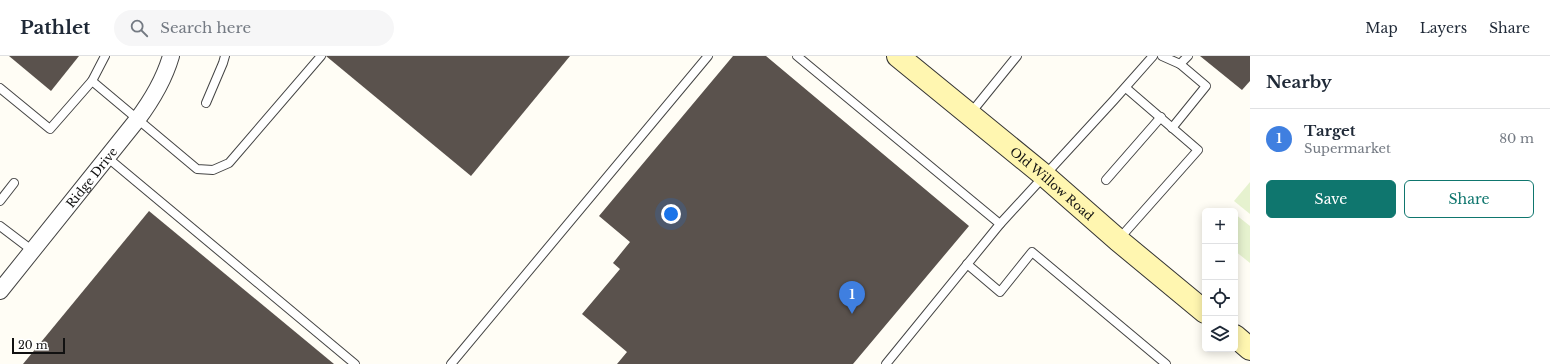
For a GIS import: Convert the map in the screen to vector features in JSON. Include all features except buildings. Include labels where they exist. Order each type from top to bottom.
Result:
[{"type":"street","name":"Ridge Drive","points":[[0,291],[33,252],[137,120],[154,96],[167,71],[171,56]]},
{"type":"street","name":"Old Willow Road","points":[[898,56],[1045,176],[1118,240],[1202,310]]},
{"type":"street","points":[[1238,339],[1250,349]]},
{"type":"lane","points":[[0,88],[50,129],[92,82],[105,56]]},
{"type":"lane","points":[[206,102],[225,56]]},
{"type":"lane","points":[[92,82],[197,169],[213,170],[229,164],[321,56]]},
{"type":"lane","points":[[451,364],[708,56]]},
{"type":"lane","points":[[797,56],[1000,224]]},
{"type":"lane","points":[[970,114],[1017,56]]},
{"type":"lane","points":[[886,364],[1000,224],[1126,88],[1152,56]]},
{"type":"lane","points":[[1162,56],[1180,64],[1206,86],[1172,128]]},
{"type":"lane","points":[[1180,64],[1188,56]]},
{"type":"lane","points":[[1118,240],[1198,150],[1126,88]]},
{"type":"lane","points":[[1106,180],[1161,117]]},
{"type":"lane","points":[[108,158],[355,364]]},
{"type":"lane","points":[[0,201],[14,183]]},
{"type":"lane","points":[[0,226],[33,252]]},
{"type":"lane","points":[[967,264],[1000,292],[1032,252],[1166,364]]},
{"type":"green space","points":[[1250,182],[1250,214],[1234,201]]},
{"type":"green space","points":[[1238,216],[1250,226],[1250,263],[1238,253]]},
{"type":"place","name":"Target","points":[[852,314]]}]
